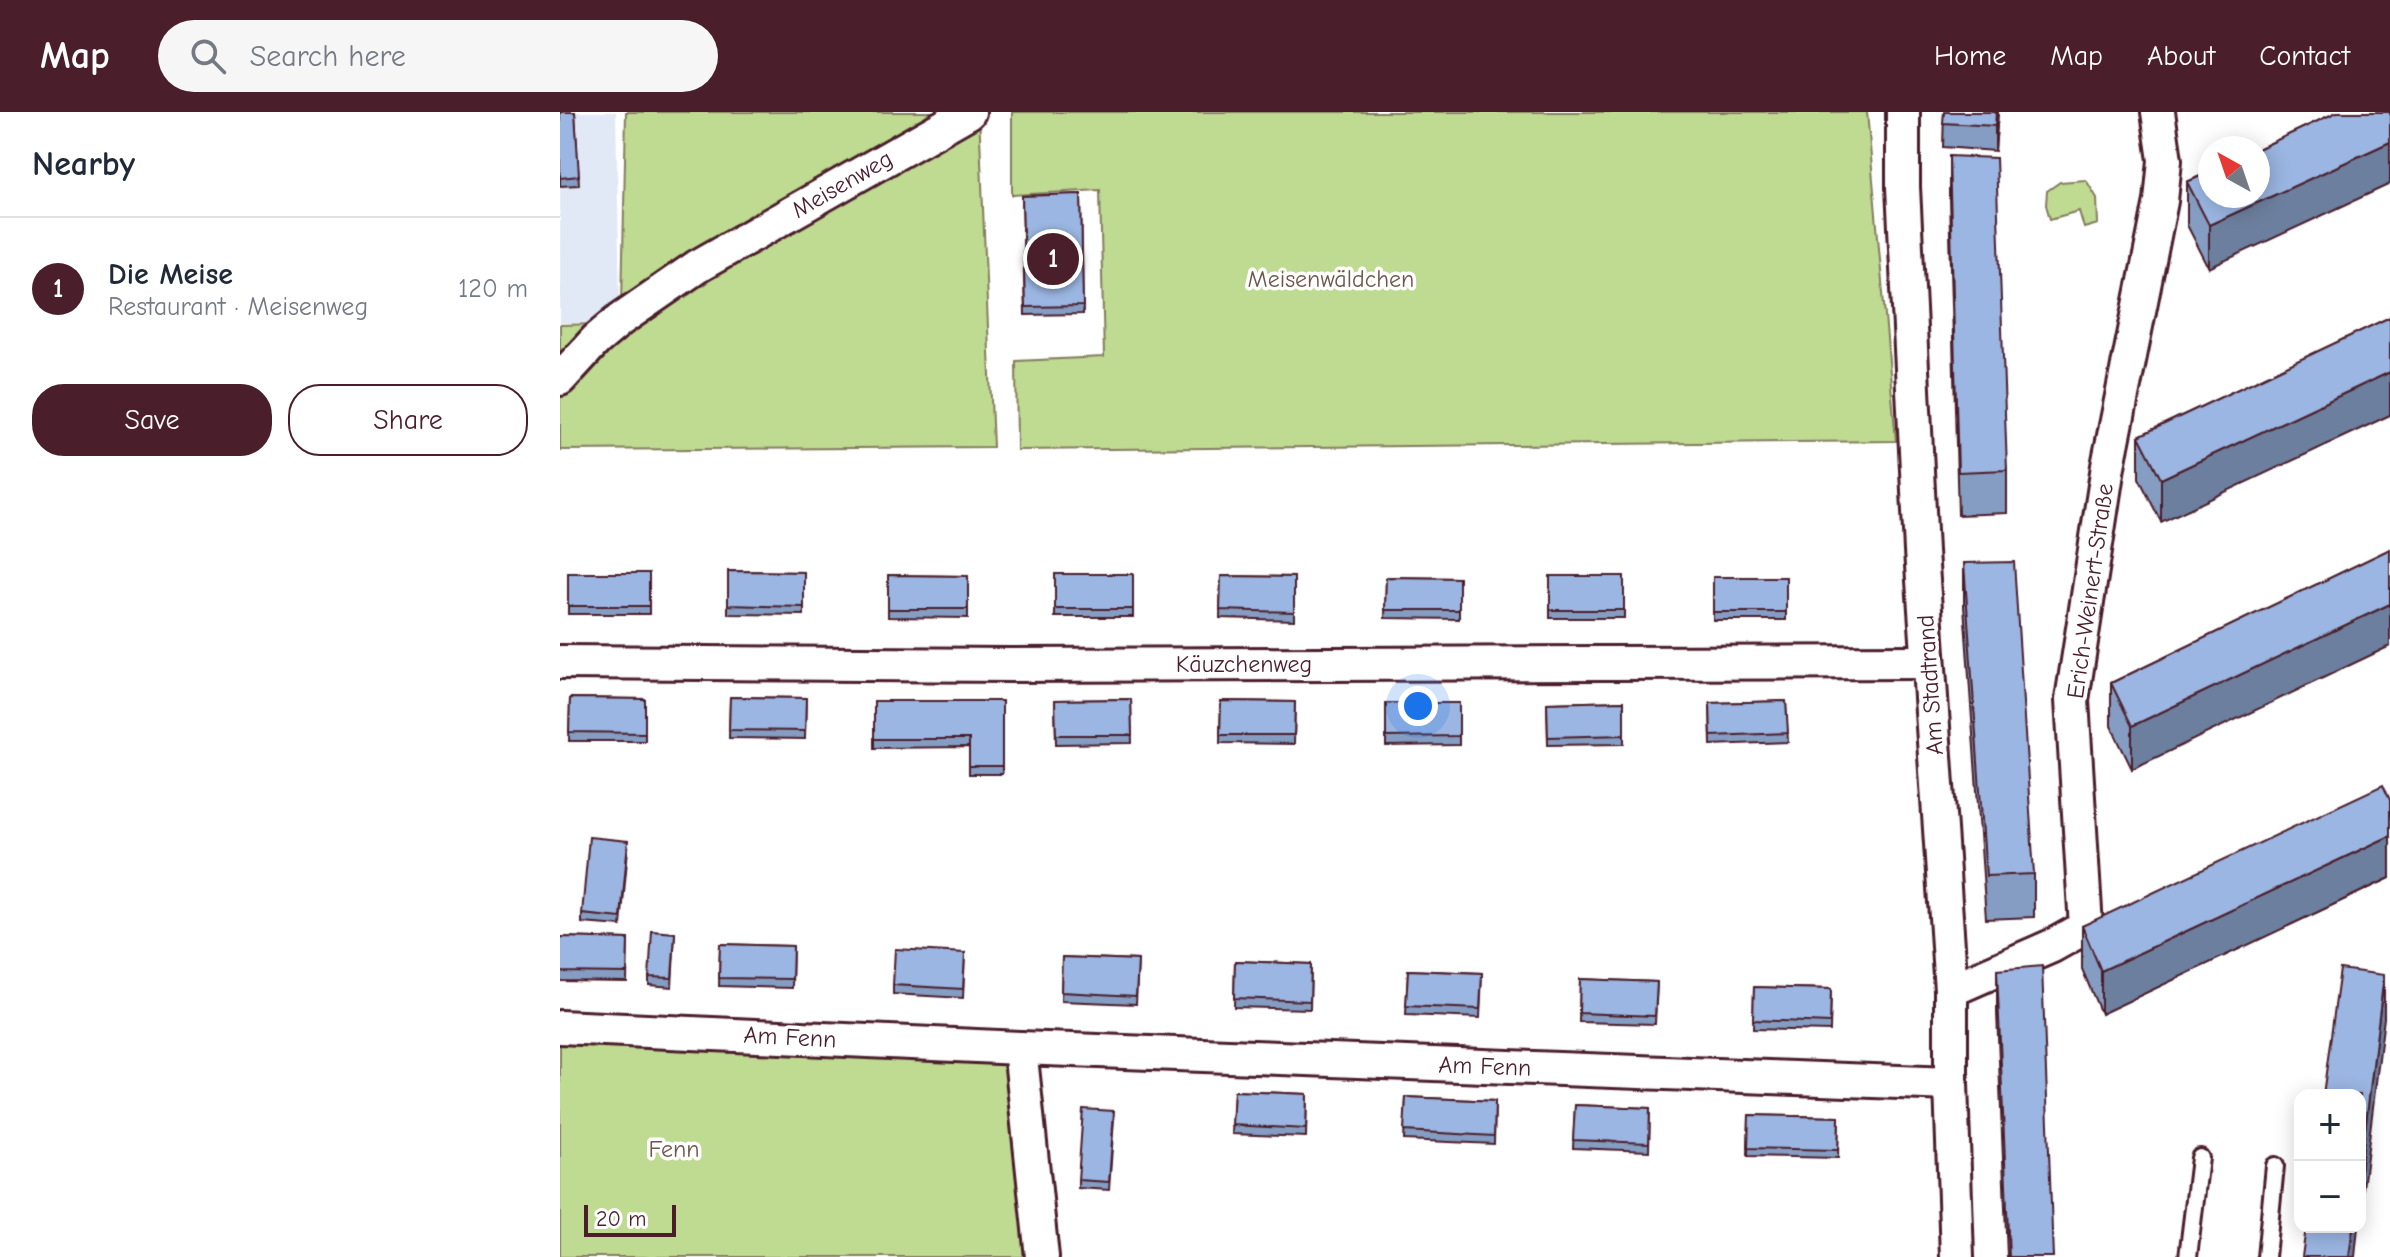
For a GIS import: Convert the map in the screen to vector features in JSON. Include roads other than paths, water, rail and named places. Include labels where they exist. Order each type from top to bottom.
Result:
[{"type":"street","name":"Meisenweg","points":[[560,379],[596,340],[621,319],[698,266],[969,112]]},
{"type":"street","name":"Am Stadtrand","points":[[1903,112],[1903,187],[1928,662],[1951,990],[1957,1257]]},
{"type":"street","name":"Erich-Weinert-Straße","points":[[1951,990],[2052,946],[2086,927],[2072,700],[2108,466],[2161,201],[2165,160],[2158,112]]},
{"type":"street","name":"Käuzchenweg","points":[[560,662],[1025,665],[1928,662]]},
{"type":"street","name":"Am Fenn","points":[[560,1027],[1951,1084]]},
{"type":"street","points":[[1020,1048],[1042,1257]]},
{"type":"lane","points":[[2188,1257],[2200,1158]]},
{"type":"lane","points":[[2266,1257],[2275,1166]]},
{"type":"place","name":"Die Meise","points":[[1053,259]]},
{"type":"park label","name":"Meisenwäldchen","points":[[1331,279]]},
{"type":"park label","name":"Fenn","points":[[674,1149]]}]
